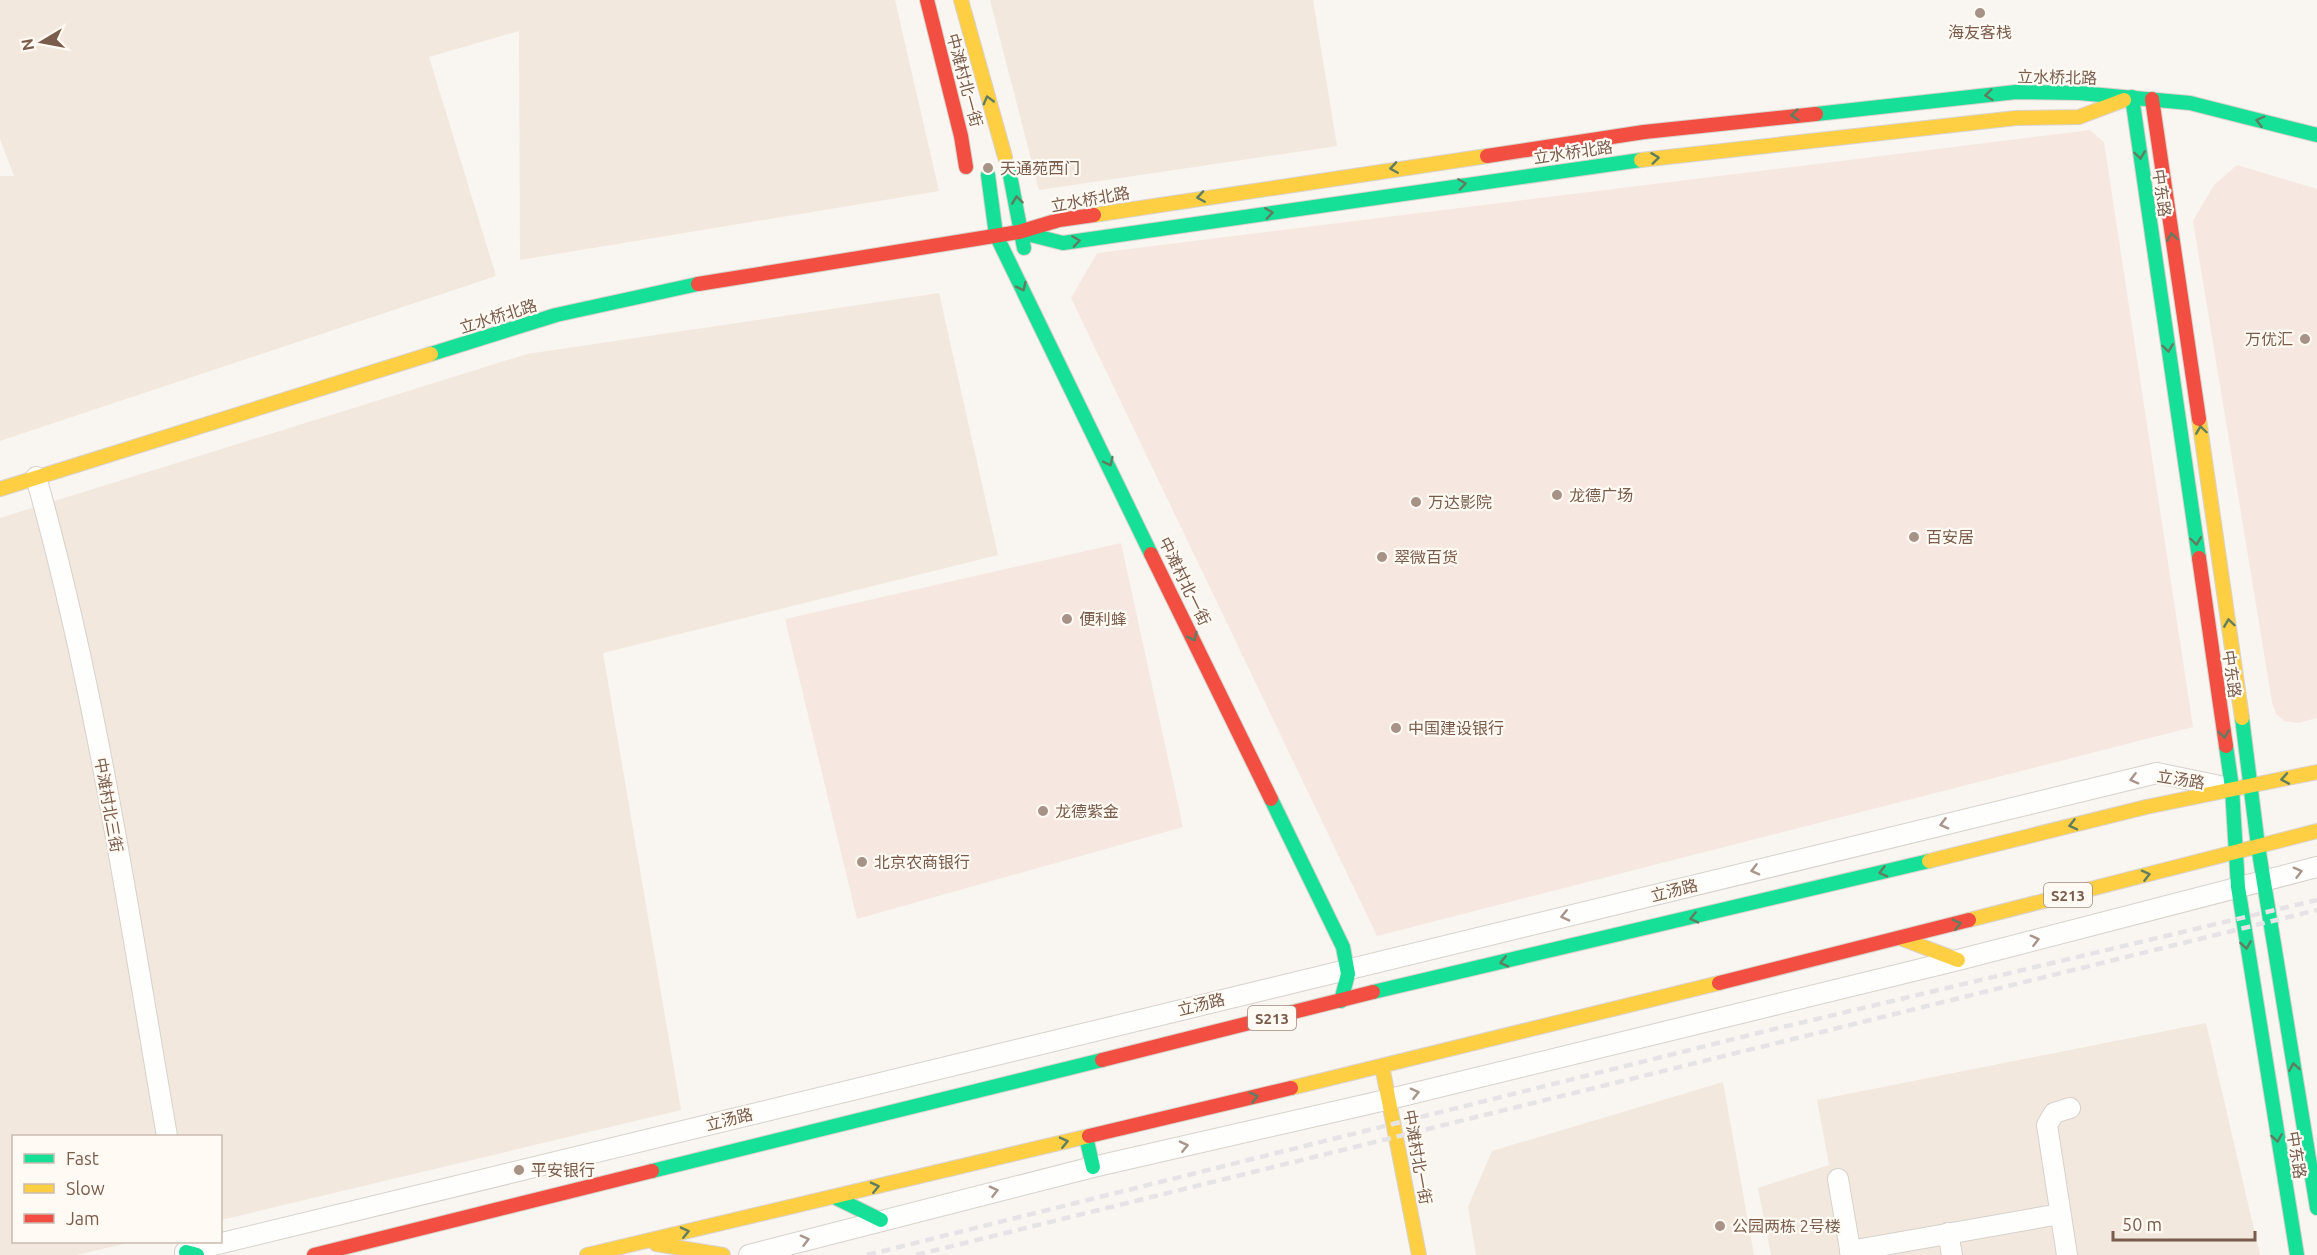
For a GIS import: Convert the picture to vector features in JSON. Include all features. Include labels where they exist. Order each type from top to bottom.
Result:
[{"type":"street","name":"中滩村北一街","points":[[927,0],[962,136],[974,145],[979,153]]},
{"type":"street","name":"中滩村北一街","points":[[961,0],[1017,196],[1019,232],[1030,265]]},
{"type":"street","name":"立水桥北路","points":[[0,489],[556,315],[610,301],[756,273],[1019,232],[1059,220],[1644,132],[2016,92],[2079,93],[2190,103],[2317,135]]},
{"type":"street","name":"立水桥北路","points":[[1019,232],[1063,243],[1670,156],[2016,118],[2079,117],[2132,97]]},
{"type":"street","name":"中东路","points":[[2132,97],[2232,788],[2238,888],[2296,1255]]},
{"type":"street","name":"中东路","points":[[2152,99],[2252,785],[2263,881],[2317,1208]]},
{"type":"street","points":[[962,136],[966,167]]},
{"type":"street","name":"中滩村北一街","points":[[988,175],[996,235],[1332,926],[1356,966],[1379,991]]},
{"type":"street","points":[[979,209],[996,235]]},
{"type":"street","name":"中滩村北三街","points":[[36,477],[56,546],[100,751],[167,1135]]},
{"type":"street","name":"中滩村北一街","points":[[1172,564],[1356,966]]},
{"type":"street","name":"立汤路","points":[[314,1255],[1379,991],[2232,788],[2317,772]]},
{"type":"street","name":"立汤路","points":[[222,1242],[2157,773],[2232,788]]},
{"type":"street","name":"S213","points":[[587,1255],[1382,1066],[1900,938],[2317,831]]},
{"type":"street","name":"S213","points":[[749,1255],[1093,1167],[1390,1099],[1958,960],[2317,867]]},
{"type":"street","points":[[1900,938],[1958,960]]},
{"type":"street","points":[[1341,1001],[1356,966]]},
{"type":"street","name":"中滩村北一街","points":[[1382,1066],[1419,1255]]},
{"type":"street","points":[[2067,1255],[2047,1125],[2054,1113],[2070,1108]]},
{"type":"street","points":[[1086,1137],[1093,1167]]},
{"type":"street","points":[[1838,1179],[1850,1253],[2060,1214]]},
{"type":"street","points":[[834,1197],[881,1220]]},
{"type":"street","points":[[1948,1233],[1952,1255]]},
{"type":"street","points":[[643,1241],[723,1255]]},
{"type":"street","name":"立汤路","points":[[185,1251],[218,1243]]},
{"type":"shaded area","points":[[0,0],[895,0],[939,191],[520,260],[519,31],[429,57],[496,276],[0,441],[0,176],[14,176],[0,139]]},
{"type":"shaded area","points":[[990,0],[1313,0],[1337,146],[1039,190]]},
{"type":"shaded area","name":"龙德广场","points":[[2090,130],[2104,142],[2193,727],[1377,936],[1071,298],[1097,253]]},
{"type":"shaded area","name":"万优汇","points":[[2237,165],[2317,189],[2317,718],[2298,723],[2284,721],[2276,714],[2272,702],[2193,221],[2214,185]]},
{"type":"shaded area","points":[[939,293],[998,555],[603,653],[681,1110],[222,1220],[222,1135],[12,1135],[12,1243],[128,1243],[76,1255],[0,1255],[0,518],[527,354]]},
{"type":"shaded area","points":[[1121,543],[1183,827],[857,919],[785,619]]},
{"type":"shaded area","points":[[2206,1023],[2260,1255],[1771,1255],[1758,1188],[1829,1165],[1817,1100]]},
{"type":"shaded area","points":[[1723,1082],[1754,1255],[1476,1255],[1468,1207],[1492,1151]]},
{"type":"railway","points":[[867,1255],[1762,1032],[2317,900]]},
{"type":"railway","points":[[916,1255],[2317,910]]},
{"type":"traffic: fast","points":[[1816,114],[2016,92],[2079,93],[2190,103],[2317,135]]},
{"type":"traffic: fast","points":[[2132,97],[2199,558]]},
{"type":"traffic: fast","points":[[1019,232],[1063,243],[1641,160]]},
{"type":"traffic: fast","points":[[1009,170],[1024,248]]},
{"type":"traffic: fast","points":[[988,175],[996,235],[1151,554]]},
{"type":"traffic: fast","points":[[431,354],[556,315],[698,284]]},
{"type":"traffic: fast","points":[[2242,718],[2258,846],[2317,1208]]},
{"type":"traffic: fast","points":[[2226,746],[2232,788],[2238,887],[2297,1255]]},
{"type":"traffic: fast","points":[[1271,799],[1343,947],[1348,974],[1341,1001]]},
{"type":"traffic: fast","points":[[1373,992],[1929,861]]},
{"type":"traffic: fast","points":[[652,1171],[1102,1060]]},
{"type":"traffic: fast","points":[[1086,1137],[1093,1167]]},
{"type":"traffic: fast","points":[[834,1197],[881,1220]]},
{"type":"traffic: fast","points":[[186,1252],[197,1255]]},
{"type":"traffic: slow","points":[[961,0],[1005,157]]},
{"type":"traffic: slow","points":[[1641,160],[2016,118],[2079,117],[2124,100]]},
{"type":"traffic: slow","points":[[1094,215],[1487,156]]},
{"type":"traffic: slow","points":[[0,489],[431,354]]},
{"type":"traffic: slow","points":[[2199,419],[2242,718]]},
{"type":"traffic: slow","points":[[1929,861],[2146,807],[2317,772]]},
{"type":"traffic: slow","points":[[1969,920],[2317,831]]},
{"type":"traffic: slow","points":[[1900,938],[1958,960]]},
{"type":"traffic: slow","points":[[1291,1088],[1719,983]]},
{"type":"traffic: slow","points":[[1382,1066],[1419,1255]]},
{"type":"traffic: slow","points":[[587,1255],[1089,1136]]},
{"type":"traffic: slow","points":[[656,1244],[723,1255]]},
{"type":"traffic: jam","points":[[927,0],[961,136],[966,167]]},
{"type":"traffic: jam","points":[[2152,99],[2199,419]]},
{"type":"traffic: jam","points":[[1487,156],[1644,132],[1816,114]]},
{"type":"traffic: jam","points":[[698,284],[1019,232],[1059,220],[1094,215]]},
{"type":"traffic: jam","points":[[1151,554],[1271,799]]},
{"type":"traffic: jam","points":[[2199,558],[2226,746]]},
{"type":"traffic: jam","points":[[1719,983],[1969,920]]},
{"type":"traffic: jam","points":[[1102,1060],[1373,992]]},
{"type":"traffic: jam","points":[[1089,1136],[1291,1088]]},
{"type":"traffic: jam","points":[[314,1255],[652,1171]]},
{"type":"place","name":"海友客栈","points":[[1980,13]]},
{"type":"place","name":"天通苑西门","points":[[988,168]]},
{"type":"place","name":"万优汇","points":[[2305,339]]},
{"type":"place","name":"龙德广场","points":[[1557,495]]},
{"type":"place","name":"万达影院","points":[[1416,502]]},
{"type":"place","name":"百安居","points":[[1914,537]]},
{"type":"place","name":"翠微百货","points":[[1382,557]]},
{"type":"place","name":"便利蜂","points":[[1067,619]]},
{"type":"place","name":"中国建设银行","points":[[1396,728]]},
{"type":"place","name":"龙德紫金","points":[[1043,811]]},
{"type":"place","name":"北京农商银行","points":[[862,862]]},
{"type":"place","name":"平安银行","points":[[519,1170]]},
{"type":"place","name":"公园两栋 2号楼","points":[[1720,1226]]}]
